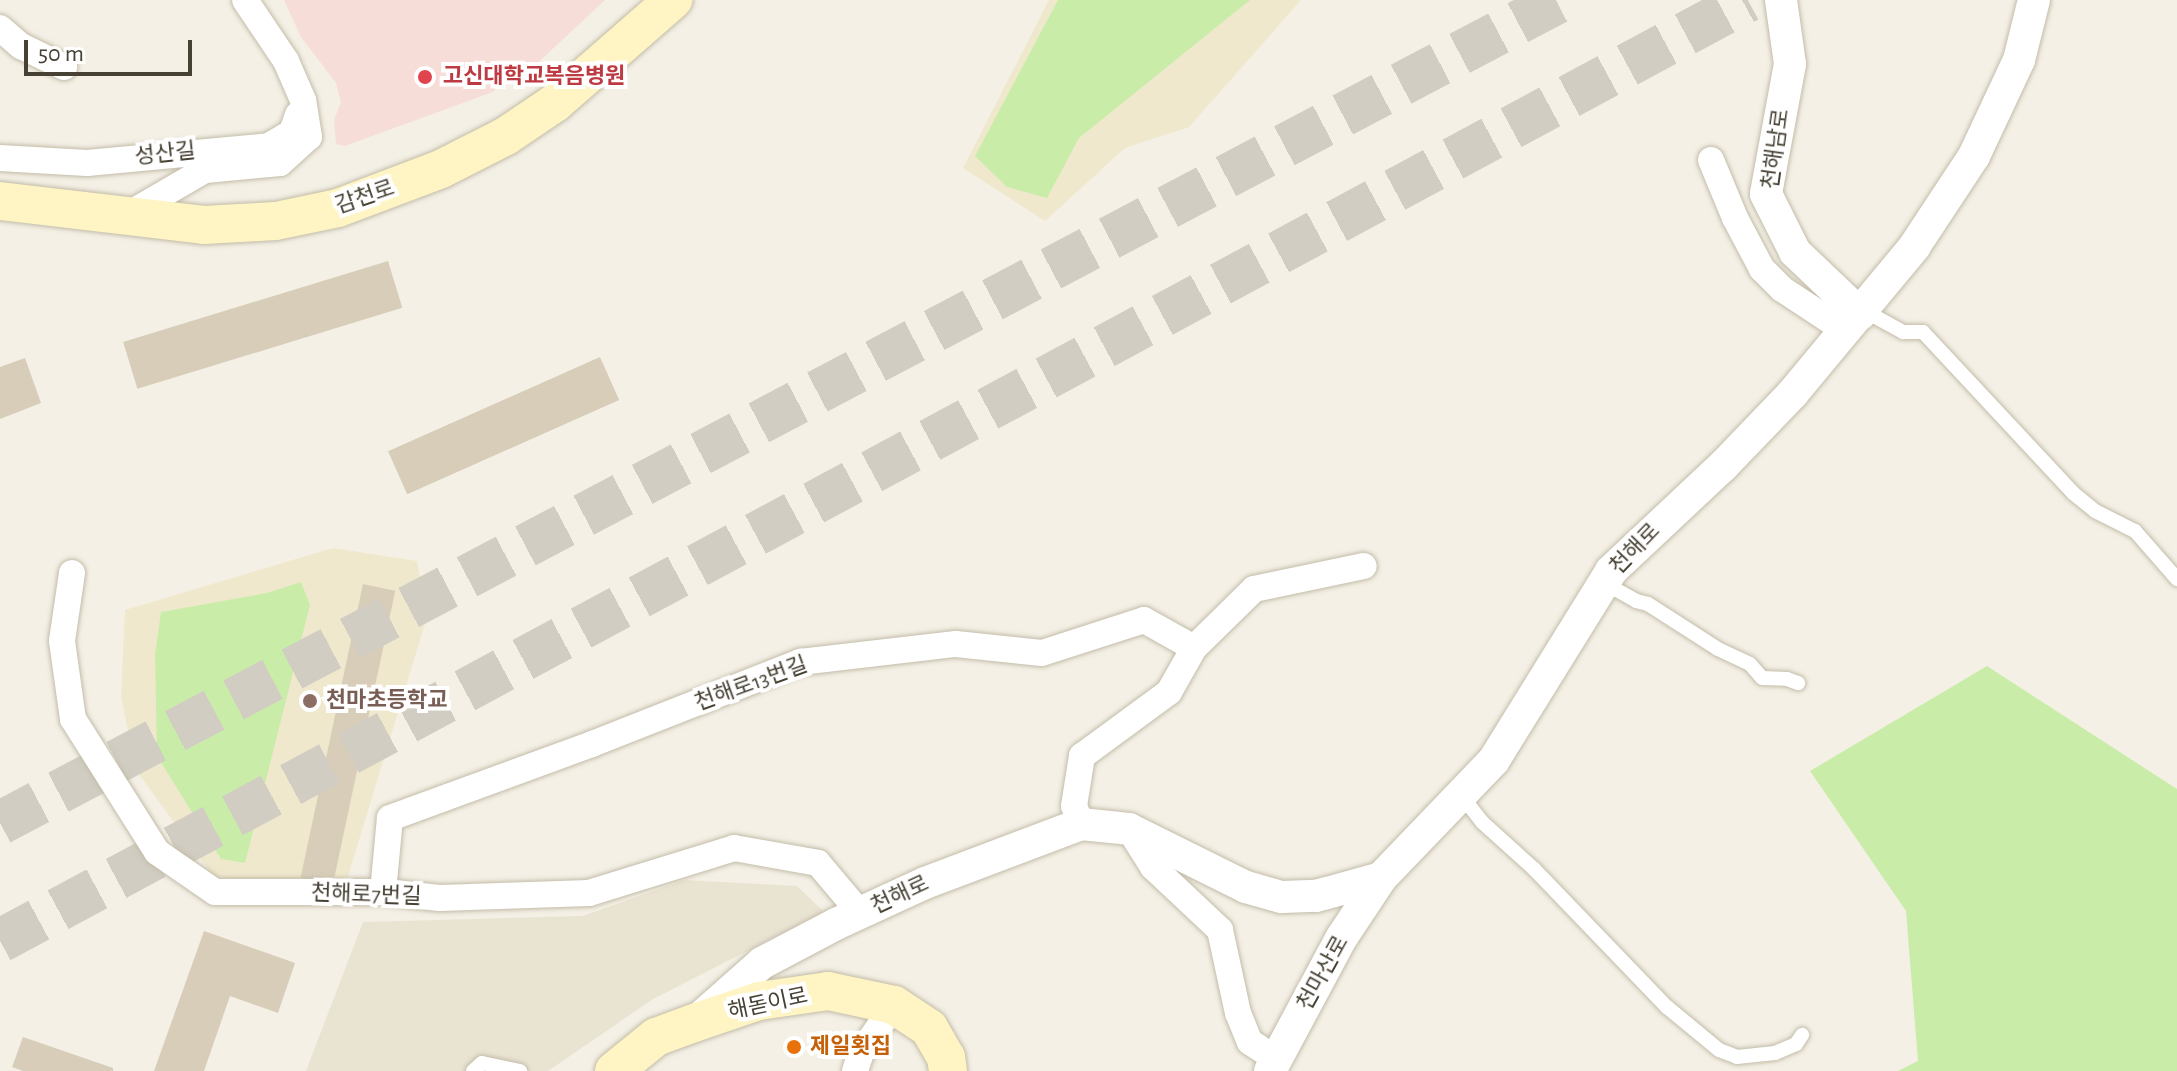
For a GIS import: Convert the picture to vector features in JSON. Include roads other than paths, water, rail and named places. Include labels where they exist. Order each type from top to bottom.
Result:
[{"type":"main road","name":"감천로","points":[[0,201],[204,225],[276,221],[338,208],[441,169],[506,136],[555,103],[673,0]]},
{"type":"main road","name":"해돋이로","points":[[614,1071],[656,1037],[759,1001],[828,991],[894,1005],[929,1028],[946,1057],[948,1071]]},
{"type":"street","name":"성산길","points":[[129,214],[205,170],[280,163],[309,137],[303,100],[286,61],[245,0]]},
{"type":"street","name":"천해남로","points":[[1781,0],[1790,64],[1766,194],[1795,252],[1856,318]]},
{"type":"street","name":"천해로","points":[[694,1023],[762,963],[925,883],[1081,824],[1129,829],[1246,887],[1282,897],[1316,896],[1381,878],[1494,760],[1604,582],[1763,424],[1914,247],[1974,156],[2019,60],[2034,0]]},
{"type":"street","points":[[0,28],[21,46],[64,67]]},
{"type":"street","name":"성산길","points":[[0,158],[87,163],[269,146],[292,132],[303,100]]},
{"type":"street","points":[[1711,160],[1747,241],[1770,279],[1856,318]]},
{"type":"street","points":[[1081,824],[1074,806],[1082,756],[1169,692],[1194,648],[1254,589],[1364,566]]},
{"type":"street","name":"천해로7번길","points":[[72,573],[62,641],[73,719],[157,852],[215,892],[383,892],[440,898],[589,893],[734,848],[818,863],[861,914]]},
{"type":"street","name":"천해로13번길","points":[[383,892],[390,818],[800,662],[956,644],[1042,653],[1144,620],[1194,648]]},
{"type":"street","points":[[1129,829],[1153,867],[1220,930],[1244,1028],[1250,1042],[1273,1064]]},
{"type":"street","name":"천마산로","points":[[1273,1064],[1342,937],[1381,878]]},
{"type":"street","points":[[855,1071],[861,1053],[894,1005]]},
{"type":"lane","points":[[1856,318],[1903,332],[1923,332],[2073,493],[2095,511],[2135,531],[2177,579]]},
{"type":"lane","points":[[1604,582],[1750,664],[1762,678],[1798,683]]},
{"type":"lane","points":[[1460,794],[1482,822],[1534,869],[1667,1007],[1719,1050],[1737,1057],[1775,1053],[1796,1044],[1802,1035]]},
{"type":"lane","points":[[473,1071],[482,1063],[520,1071]]},
{"type":"tunnel","points":[[0,823],[1561,0]]},
{"type":"tunnel","points":[[0,941],[1748,0]]},
{"type":"place","name":"고신대학교복음병원","points":[[425,77]]},
{"type":"place","name":"천마초등학교","points":[[310,701]]},
{"type":"place","name":"제일횟집","points":[[794,1047]]}]
